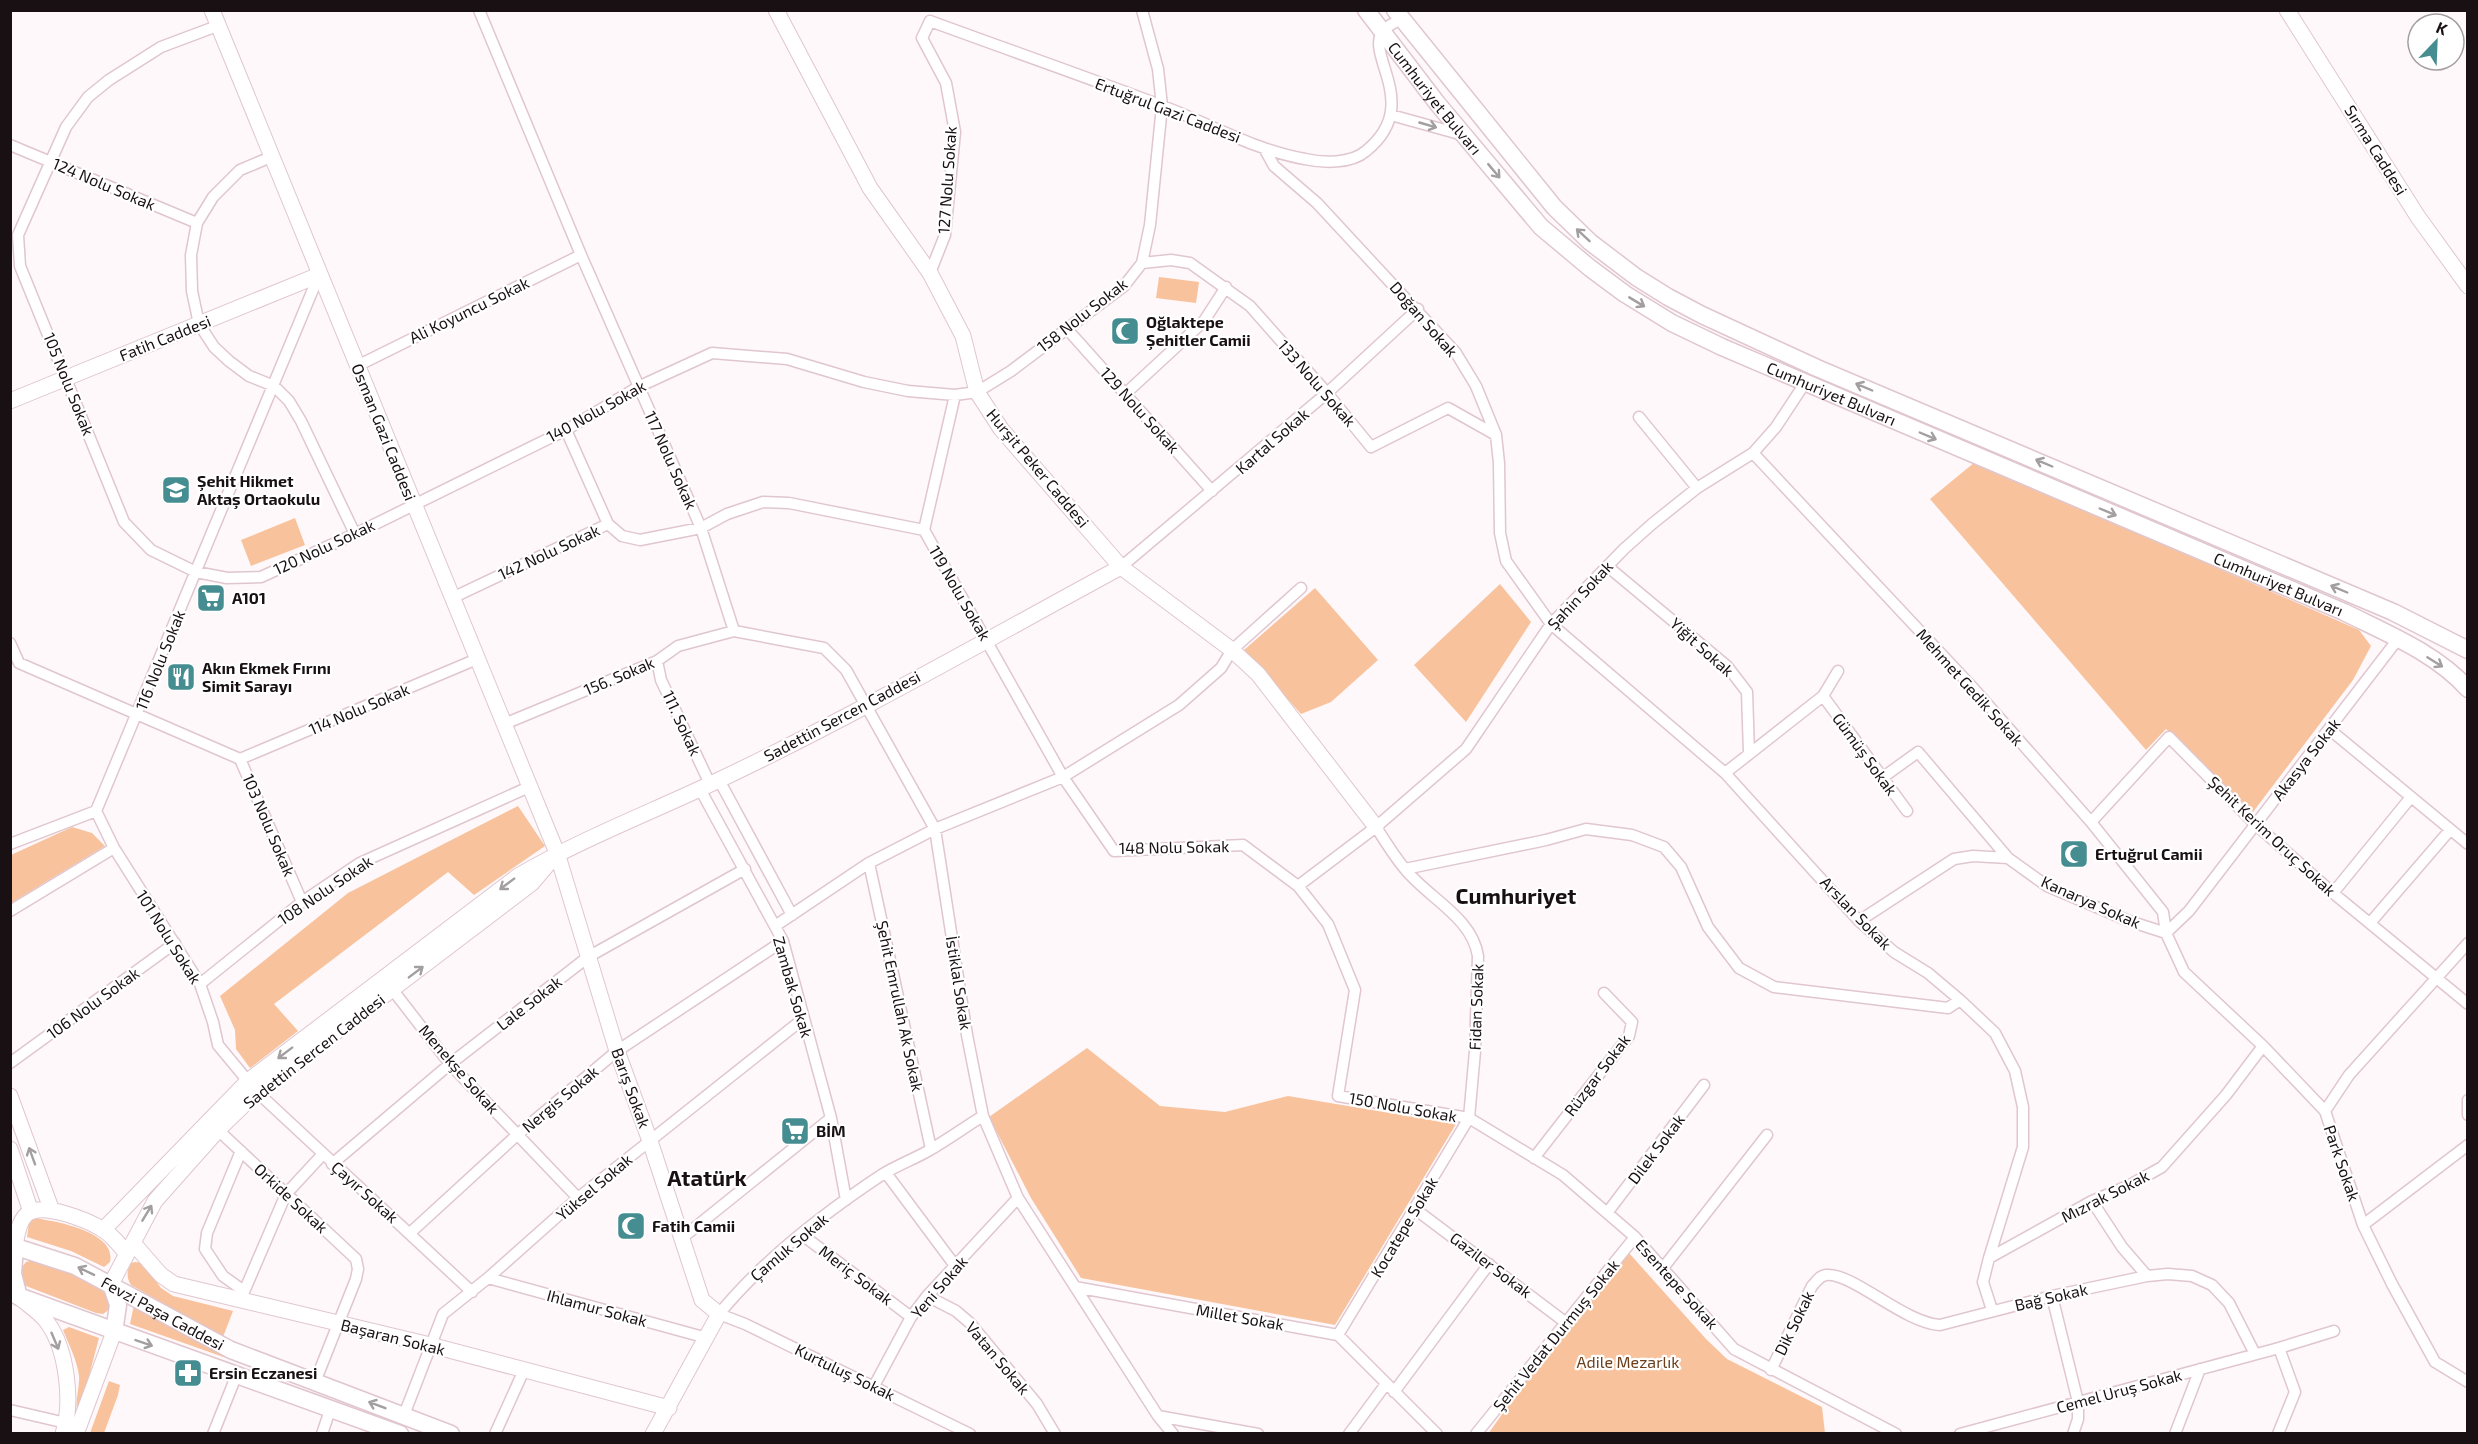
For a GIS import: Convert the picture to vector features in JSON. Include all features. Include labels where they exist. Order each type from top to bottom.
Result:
[{"type":"main road","name":"Cumhuriyet Bulvarı","points":[[1366,10],[1437,103],[1541,227],[1625,294],[1672,322],[1805,383],[2344,612],[2398,639],[2450,671],[2468,689]]},
{"type":"main road","name":"Cumhuriyet Bulvarı","points":[[1398,14],[1554,207],[1590,242],[1636,277],[1668,297],[1817,368],[2392,612],[2468,651]]},
{"type":"main road","name":"Fevzi Paşa Caddesi","points":[[13,1246],[75,1266],[231,1350],[451,1434]]},
{"type":"main road","points":[[13,1246],[15,1295]]},
{"type":"main road","points":[[111,1284],[118,1305],[114,1332]]},
{"type":"main road","name":"Fevzi Paşa Caddesi","points":[[15,1295],[114,1332],[331,1407],[400,1434]]},
{"type":"street","name":"Osman Gazi Caddesi","points":[[212,10],[556,853]]},
{"type":"street","name":"117 Nolu Sokak","points":[[480,10],[580,255],[700,528],[734,631]]},
{"type":"street","name":"Hurşit Peker Caddesi","points":[[776,10],[870,188],[930,273],[963,336],[977,392],[1001,429],[1121,567],[1232,650],[1258,674],[1376,827]]},
{"type":"street","name":"158 Nolu Sokak","points":[[977,392],[1011,371],[1124,286],[1142,263],[1150,225],[1162,106],[1158,69],[1142,10]]},
{"type":"street","name":"Sırma Caddesi","points":[[2287,10],[2418,217],[2468,286]]},
{"type":"street","points":[[1398,14],[1383,31],[1377,45],[1391,89],[1391,115],[1465,136]]},
{"type":"street","name":"127 Nolu Sokak","points":[[930,21],[922,38],[946,83],[954,132],[945,235],[930,273]]},
{"type":"street","name":"Ertuğrul Gazi Caddesi","points":[[930,21],[1162,106],[1264,148],[1304,159],[1327,162],[1365,153],[1381,136],[1391,115]]},
{"type":"street","name":"105 Nolu Sokak","points":[[196,572],[151,550],[124,522],[20,266],[18,235],[66,127],[87,97],[161,47],[217,26]]},
{"type":"street","name":"124 Nolu Sokak","points":[[10,145],[197,223]]},
{"type":"street","name":"Doğan Sokak","points":[[1264,148],[1274,166],[1317,203],[1418,309],[1456,353],[1476,386],[1496,435],[1499,463],[1500,533],[1506,561],[1551,624]]},
{"type":"street","points":[[271,157],[240,170],[213,197],[197,223],[191,255],[192,291],[199,324],[214,347],[230,362],[249,376],[274,386],[289,401],[301,421],[355,534]]},
{"type":"street","name":"Ali Koyuncu Sokak","points":[[357,366],[580,255]]},
{"type":"street","name":"133 Nolu Sokak","points":[[1142,263],[1171,260],[1190,263],[1250,306],[1371,447],[1448,408],[1496,435]]},
{"type":"street","name":"Fatih Caddesi","points":[[10,401],[319,275]]},
{"type":"street","name":"116 Nolu Sokak","points":[[96,811],[319,275]]},
{"type":"street","points":[[1125,394],[1204,321],[1226,287]]},
{"type":"street","name":"Kartal Sokak","points":[[1121,567],[1327,393],[1418,309]]},
{"type":"street","name":"129 Nolu Sokak","points":[[1067,329],[1212,491]]},
{"type":"street","name":"140 Nolu Sokak","points":[[413,504],[566,430],[638,387],[712,353],[787,359],[864,382],[908,391],[955,396],[977,392]]},
{"type":"street","name":"Şahin Sokak","points":[[1298,886],[1376,827],[1466,749],[1551,624],[1607,566],[1652,524],[1697,488],[1753,453],[1776,427],[1805,383]]},
{"type":"street","name":"119 Nolu Sokak","points":[[955,396],[924,530],[1063,777]]},
{"type":"street","points":[[1639,417],[1697,488]]},
{"type":"street","points":[[566,430],[608,524]]},
{"type":"street","name":"Mehmet Gedik Sokak","points":[[1753,453],[1974,689],[2091,822],[2163,912],[2166,933]]},
{"type":"street","name":"142 Nolu Sokak","points":[[452,598],[608,524],[622,536],[640,540],[700,528],[727,514],[763,502],[789,503],[924,530]]},
{"type":"street","name":"120 Nolu Sokak","points":[[196,572],[227,578],[261,577],[355,534],[413,504]]},
{"type":"street","name":"Yiğit Sokak","points":[[1607,566],[1727,666],[1747,692],[1749,753]]},
{"type":"street","name":"Sadettin Sercen Caddesi","points":[[103,1230],[253,1087],[518,876],[556,853],[710,784],[866,705],[1121,567]]},
{"type":"street","points":[[775,926],[869,863],[935,830],[1063,777],[1179,705],[1221,668],[1232,650],[1301,588]]},
{"type":"street","name":"Arslan Sokak","points":[[1551,624],[1725,773],[1859,921],[1894,952],[1928,973],[1995,1033],[2015,1071],[2023,1107],[2023,1147],[1989,1258]]},
{"type":"street","points":[[734,631],[824,648],[846,670],[935,830]]},
{"type":"street","name":"156. Sokak","points":[[504,724],[657,661],[678,646],[734,631]]},
{"type":"street","name":"Akasya Sokak","points":[[2166,933],[2189,911],[2398,639]]},
{"type":"street","name":"103 Nolu Sokak","points":[[10,643],[15,665],[240,759],[302,902]]},
{"type":"street","name":"114 Nolu Sokak","points":[[240,759],[477,659]]},
{"type":"street","name":"111. Sokak","points":[[657,661],[661,680],[710,784]]},
{"type":"street","points":[[1725,773],[1823,696],[1838,671]]},
{"type":"street","name":"Gümüş Sokak","points":[[1823,696],[1907,811]]},
{"type":"street","points":[[2330,729],[2468,844]]},
{"type":"street","name":"Şehit Kerim Oruç Sokak","points":[[2091,822],[2169,737],[2255,824],[2333,893],[2468,1004]]},
{"type":"street","name":"Kanarya Sokak","points":[[1882,778],[1918,752],[2008,858],[2047,886],[2129,921],[2166,933]]},
{"type":"street","name":"148 Nolu Sokak","points":[[1063,777],[1114,852],[1243,845],[1298,886],[1328,924],[1355,990],[1338,1096]]},
{"type":"street","name":"Zambak Sokak","points":[[710,784],[745,869],[783,941],[831,1118],[846,1200]]},
{"type":"street","name":"Zambak Sokak","points":[[710,784],[792,915]]},
{"type":"street","name":"108 Nolu Sokak","points":[[200,984],[302,902],[360,863],[530,787]]},
{"type":"street","points":[[2333,893],[2411,797]]},
{"type":"street","points":[[10,844],[96,811]]},
{"type":"street","name":"101 Nolu Sokak","points":[[96,811],[114,848],[200,984],[218,1045],[253,1087]]},
{"type":"street","name":"Fidan Sokak","points":[[1376,827],[1405,869],[1462,922],[1476,941],[1478,956],[1475,1051],[1468,1118]]},
{"type":"street","points":[[1405,869],[1546,840],[1586,829],[1632,835],[1664,847],[1681,867],[1708,927],[1739,968],[1774,987],[1948,1008],[1960,1000]]},
{"type":"street","name":"İstiklal Sokak","points":[[935,830],[967,1035],[983,1116],[1018,1198],[1158,1416],[1173,1434]]},
{"type":"street","points":[[2370,923],[2450,830]]},
{"type":"street","points":[[10,911],[114,848]]},
{"type":"street","name":"Sadettin Sercen Caddesi","points":[[111,1284],[155,1201],[253,1087],[392,989],[532,883],[556,853]]},
{"type":"street","name":"Barış Sokak","points":[[556,853],[617,1051],[650,1141],[702,1300],[719,1314]]},
{"type":"street","points":[[1859,921],[1954,859],[1973,856],[2008,858]]},
{"type":"street","name":"Şehit Emrullah Ak Sokak","points":[[869,863],[930,1149]]},
{"type":"street","name":"Lale Sokak","points":[[332,1164],[450,1064],[588,957],[745,869]]},
{"type":"street","name":"Park Sokak","points":[[2166,933],[2184,972],[2263,1046],[2325,1112],[2363,1225],[2435,1362],[2468,1382]]},
{"type":"street","name":"Nergis Sokak","points":[[410,1233],[517,1135],[617,1051],[783,941]]},
{"type":"street","name":"106 Nolu Sokak","points":[[10,1063],[175,943]]},
{"type":"street","points":[[2325,1112],[2349,1075],[2468,943]]},
{"type":"street","name":"Menekşe Sokak","points":[[392,989],[450,1064],[578,1198]]},
{"type":"street","name":"Rüzgar Sokak","points":[[1534,1158],[1629,1036],[1632,1022],[1604,993]]},
{"type":"street","name":"Yüksel Sokak","points":[[404,1415],[443,1314],[472,1292],[578,1198],[803,1019]]},
{"type":"street","name":"Mızrak Sokak","points":[[1989,1258],[2092,1201],[2130,1185],[2162,1167],[2226,1095],[2263,1046]]},
{"type":"street","name":"Dilek Sokak","points":[[1607,1213],[1704,1085]]},
{"type":"street","name":"Çayır Sokak","points":[[253,1087],[332,1164],[472,1292]]},
{"type":"street","points":[[10,1096],[52,1210]]},
{"type":"street","name":"150 Nolu Sokak","points":[[1338,1096],[1468,1118]]},
{"type":"street","points":[[2468,1100],[2468,1115]]},
{"type":"street","name":"Çamlık Sokak","points":[[653,1434],[719,1314],[739,1289],[801,1234],[846,1200],[886,1173],[983,1116]]},
{"type":"street","points":[[682,1238],[831,1118]]},
{"type":"street","name":"Esentepe Sokak","points":[[1468,1118],[1563,1175],[1635,1237],[1734,1348],[1771,1370],[1896,1434]]},
{"type":"street","name":"Kocatepe Sokak","points":[[1338,1335],[1468,1118]]},
{"type":"street","name":"Orkide Sokak","points":[[218,1130],[356,1259],[358,1269],[338,1323]]},
{"type":"street","points":[[1663,1268],[1767,1135]]},
{"type":"street","points":[[2363,1225],[2468,1145]]},
{"type":"street","points":[[10,1149],[31,1212]]},
{"type":"street","points":[[241,1151],[207,1233],[205,1249],[242,1296],[286,1194],[323,1154]]},
{"type":"street","points":[[886,1173],[956,1267]]},
{"type":"street","name":"Yeni Sokak","points":[[874,1386],[910,1317],[1018,1198]]},
{"type":"street","points":[[2092,1201],[2122,1247],[2147,1276]]},
{"type":"street","name":"Gaziler Sokak","points":[[1415,1209],[1566,1322]]},
{"type":"street","points":[[13,1246],[23,1219],[31,1212],[52,1210],[103,1230]]},
{"type":"street","name":"Başaran Sokak","points":[[103,1230],[130,1248],[160,1275],[174,1284],[242,1296],[669,1408]]},
{"type":"street","name":"Meriç Sokak","points":[[801,1234],[910,1317]]},
{"type":"street","name":"Şehit Vedat Durmuş Sokak","points":[[1476,1434],[1635,1237]]},
{"type":"street","points":[[1989,1258],[1983,1282],[1992,1310]]},
{"type":"street","points":[[1350,1434],[1390,1388],[1489,1264]]},
{"type":"street","name":"Bağ Sokak","points":[[1820,1277],[1829,1275],[1846,1280],[1912,1318],[1928,1324],[1940,1325],[1992,1310],[2147,1276],[2168,1274],[2193,1276],[2212,1286],[2229,1303],[2255,1354]]},
{"type":"street","name":"Dik Sokak","points":[[1771,1370],[1812,1286],[1820,1277]]},
{"type":"street","name":"Ihlamur Sokak","points":[[488,1278],[707,1338]]},
{"type":"street","name":"Millet Sokak","points":[[1075,1287],[1338,1335]]},
{"type":"street","points":[[15,1295],[47,1322],[58,1345],[69,1402],[68,1430]]},
{"type":"street","name":"Vatan Sokak","points":[[927,1296],[956,1311],[970,1323],[1037,1404],[1055,1434]]},
{"type":"street","points":[[2052,1296],[2078,1402],[2078,1419],[2073,1434]]},
{"type":"street","name":"Kurtuluş Sokak","points":[[719,1314],[746,1324],[970,1434]]},
{"type":"street","points":[[315,1382],[338,1323]]},
{"type":"street","name":"Cemel Uruş Sokak","points":[[1960,1434],[2334,1331]]},
{"type":"street","points":[[68,1430],[114,1332]]},
{"type":"street","points":[[1338,1335],[1437,1434]]},
{"type":"street","points":[[2278,1434],[2295,1392],[2279,1348]]},
{"type":"street","points":[[2175,1434],[2200,1369]]},
{"type":"street","points":[[495,1434],[524,1370]]},
{"type":"street","points":[[213,1434],[237,1374]]},
{"type":"street","points":[[322,1434],[331,1407]]},
{"type":"street","points":[[10,1410],[68,1430]]},
{"type":"street","points":[[1158,1416],[1258,1434]]},
{"type":"green space","points":[[1159,277],[1199,282],[1196,303],[1156,298]]},
{"type":"green space","points":[[1975,462],[2359,630],[2371,646],[2353,680],[2253,812],[2166,729],[2146,750],[1930,499]]},
{"type":"green space","points":[[295,518],[305,545],[251,566],[241,540]]},
{"type":"green space","points":[[1500,584],[1531,622],[1466,722],[1414,665]]},
{"type":"green space","points":[[1315,588],[1378,660],[1331,702],[1301,714],[1244,650]]},
{"type":"green space","points":[[518,806],[545,846],[474,895],[448,872],[274,1004],[298,1031],[250,1068],[236,1049],[235,1030],[220,996],[348,893]]},
{"type":"green space","points":[[72,827],[92,833],[105,846],[11,903],[11,855]]},
{"type":"green space","points":[[1087,1048],[1160,1106],[1225,1112],[1288,1096],[1456,1124],[1335,1325],[1081,1278],[1031,1198],[989,1117]]},
{"type":"green space","points":[[34,1218],[70,1225],[95,1236],[110,1252],[110,1262],[104,1267],[71,1251],[27,1237],[29,1223]]},
{"type":"green space","name":"Adile Mezarlık","points":[[1629,1253],[1706,1339],[1727,1359],[1822,1407],[1825,1433],[1488,1434],[1572,1316]]},
{"type":"green space","points":[[33,1260],[69,1273],[99,1288],[108,1297],[110,1306],[103,1314],[96,1313],[26,1286],[20,1282],[21,1268],[26,1262]]},
{"type":"green space","points":[[131,1263],[143,1263],[161,1288],[173,1296],[233,1311],[223,1337],[131,1285],[128,1280],[128,1271]]},
{"type":"green space","points":[[134,1305],[230,1357],[229,1359],[130,1324]]},
{"type":"green space","points":[[69,1327],[99,1338],[80,1410],[77,1410],[78,1370],[63,1330]]},
{"type":"green space","points":[[109,1381],[120,1385],[118,1395],[104,1433],[90,1433]]},
{"type":"place","name":"Oğlaktepe Şehitler Camii","points":[[1125,331]]},
{"type":"place","name":"Şehit Hikmet Aktaş Ortaokulu","points":[[176,490]]},
{"type":"place","name":"A101","points":[[211,598]]},
{"type":"place","name":"Akın Ekmek Fırını Simit Sarayı","points":[[181,677]]},
{"type":"place","name":"Ertuğrul Camii","points":[[2074,854]]},
{"type":"place","name":"BİM","points":[[795,1131]]},
{"type":"place","name":"Fatih Camii","points":[[631,1226]]},
{"type":"place","name":"Ersin Eczanesi","points":[[188,1373]]},
{"type":"district","name":"Cumhuriyet","points":[[1516,896]]},
{"type":"district","name":"Atatürk","points":[[707,1178]]}]
